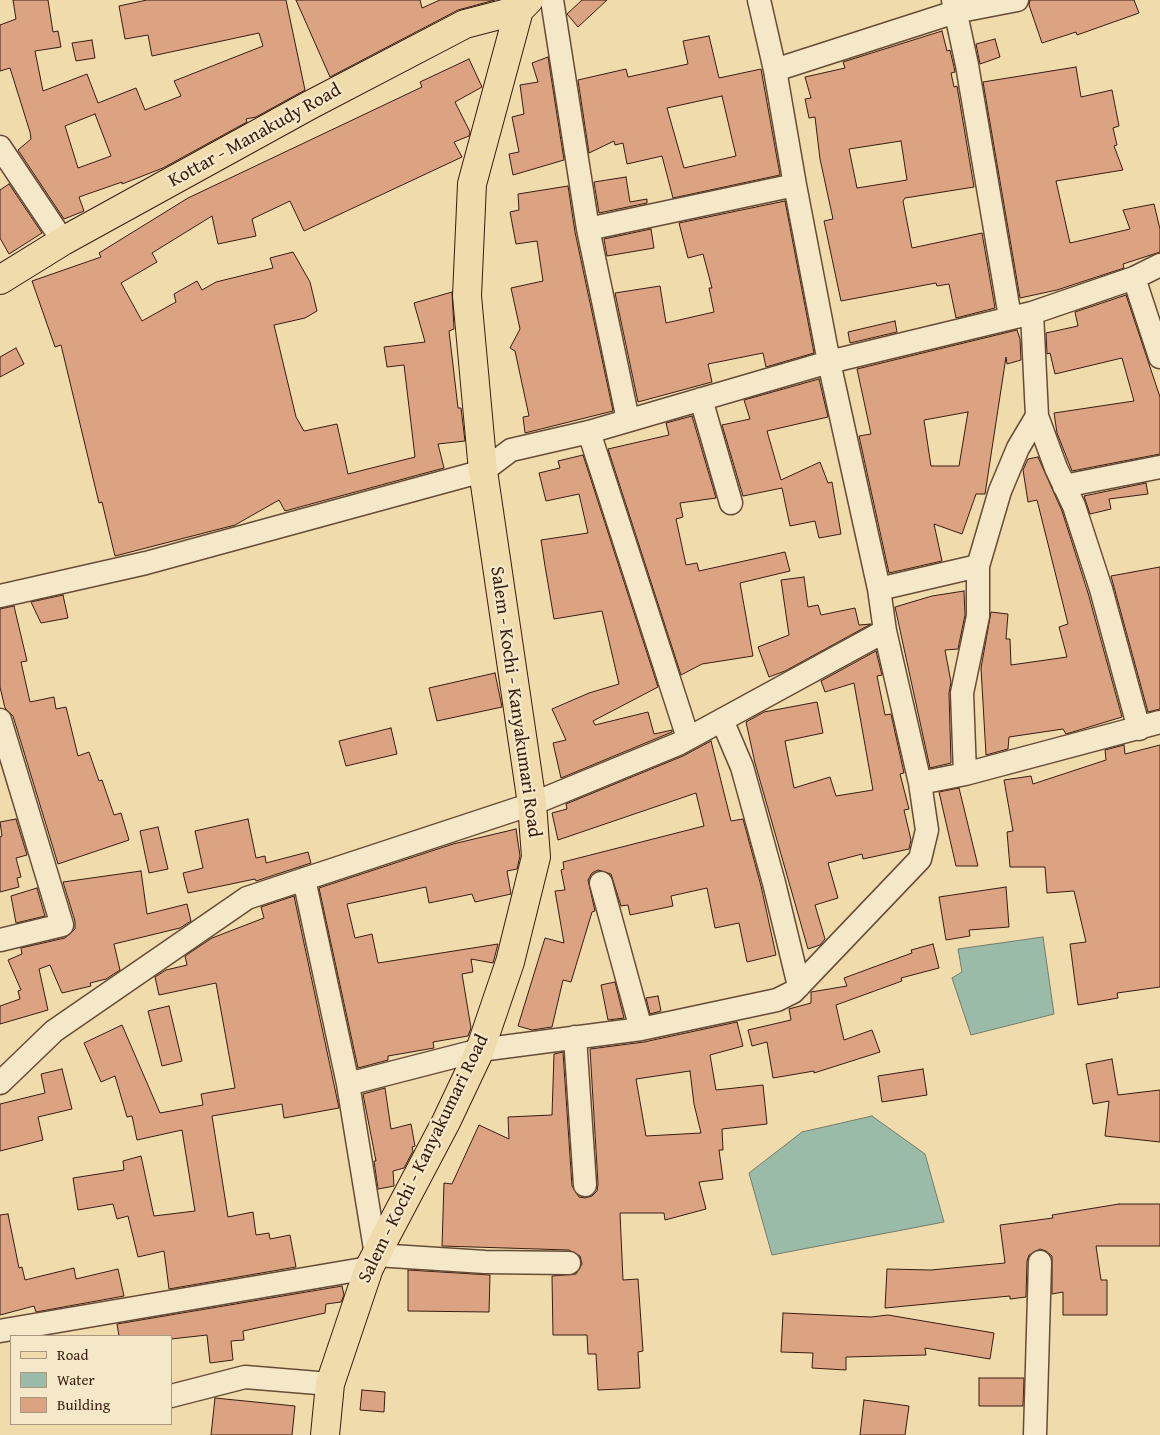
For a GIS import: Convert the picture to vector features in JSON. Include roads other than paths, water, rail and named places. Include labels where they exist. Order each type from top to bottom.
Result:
[{"type":"main road","name":"Kottar - Manakudy Road","points":[[0,280],[63,242],[310,105],[466,24],[523,3]]},
{"type":"main road","name":"Salem - Kochi - Kanyakumari Road","points":[[325,1435],[330,1384],[373,1261],[446,1122],[480,1050],[510,962],[528,896],[536,857],[532,804],[483,471],[468,296],[472,184],[523,3]]},
{"type":"street","points":[[552,0],[588,229],[628,420]]},
{"type":"street","points":[[348,1084],[480,1050],[641,1029],[777,1000],[793,992],[920,859],[927,830],[920,783],[885,631],[879,589],[829,362],[794,185],[775,70],[759,0]]},
{"type":"street","points":[[775,70],[954,6],[1016,0]]},
{"type":"street","points":[[954,6],[968,64],[1010,317]]},
{"type":"street","points":[[1,150],[63,242]]},
{"type":"street","points":[[588,229],[794,185]]},
{"type":"street","points":[[0,596],[146,563],[483,471],[511,450],[589,432],[829,362],[1032,313],[1134,278],[1160,265]]},
{"type":"street","points":[[1134,278],[1160,357]]},
{"type":"street","points":[[920,783],[965,774],[1150,725],[1100,588],[1074,506],[1064,486],[1037,416],[1032,313]]},
{"type":"street","points":[[701,399],[731,503]]},
{"type":"street","points":[[965,774],[962,693],[978,616],[978,566],[1000,491],[1018,448],[1037,416]]},
{"type":"street","points":[[589,432],[688,738]]},
{"type":"street","points":[[1064,486],[1160,467]]},
{"type":"street","points":[[879,589],[978,566]]},
{"type":"street","points":[[0,1083],[54,1031],[247,898],[532,804],[688,738],[885,631]]},
{"type":"street","points":[[0,720],[62,925],[0,940]]},
{"type":"street","points":[[722,720],[742,766],[774,883],[799,986]]},
{"type":"street","points":[[304,879],[348,1084],[373,1261]]},
{"type":"street","points":[[601,883],[641,1029]]},
{"type":"street","points":[[575,1037],[585,1185]]},
{"type":"street","points":[[0,1331],[373,1261],[569,1263]]},
{"type":"street","points":[[1035,1435],[1040,1262]]},
{"type":"street","points":[[172,1396],[245,1377],[330,1384]]},
{"type":"water","points":[[1043,937],[1054,1014],[971,1035],[952,978],[962,972],[958,949]]},
{"type":"water","points":[[872,1116],[925,1154],[944,1222],[772,1255],[749,1173],[802,1132]]}]
